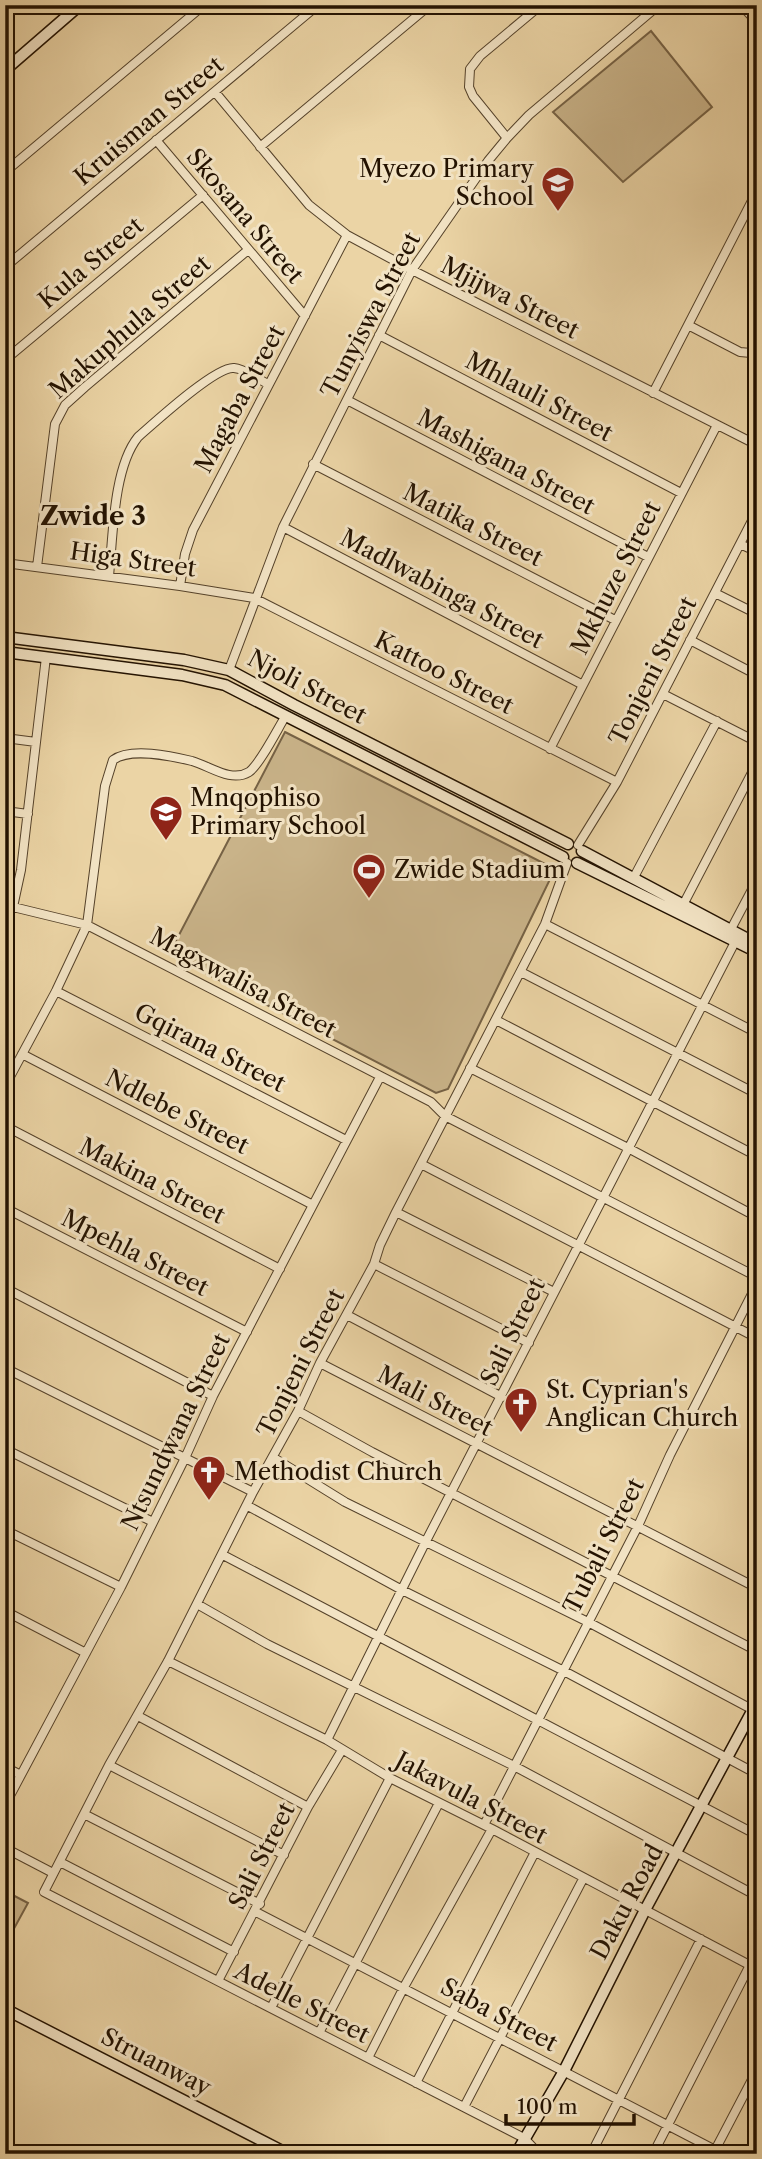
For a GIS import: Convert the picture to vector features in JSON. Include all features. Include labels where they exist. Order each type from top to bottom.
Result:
[{"type":"main road","points":[[5,69],[80,5]]},
{"type":"main road","name":"Njoli Street","points":[[5,637],[184,660],[229,670],[576,847],[683,905],[757,952]]},
{"type":"main road","name":"Njoli Street","points":[[5,652],[206,679],[225,685],[569,861],[733,936],[757,944]]},
{"type":"main road","points":[[576,847],[582,858],[569,861],[563,850],[576,847]]},
{"type":"main road","name":"Daku Road","points":[[523,2154],[535,2123],[645,1910],[755,1708]]},
{"type":"main road","name":"Struanway","points":[[5,2008],[288,2154]]},
{"type":"main road","name":"Daku Road","points":[[516,2154],[527,2140]]},
{"type":"street","points":[[5,172],[204,5]]},
{"type":"street","points":[[260,147],[430,5]]},
{"type":"street","points":[[507,138],[473,96],[467,78],[480,56],[541,5]]},
{"type":"street","name":"Tunyiswa Street","points":[[229,670],[283,527],[412,270],[488,160],[507,138],[529,115],[659,5]]},
{"type":"street","points":[[741,5],[757,22]]},
{"type":"street","name":"Kruisman Street","points":[[5,267],[316,6]]},
{"type":"street","name":"Mjijwa Street","points":[[215,92],[309,205],[347,235],[757,445]]},
{"type":"street","name":"Skosana Street","points":[[156,140],[305,316]]},
{"type":"street","points":[[653,393],[757,191]]},
{"type":"street","name":"Kula Street","points":[[5,360],[203,195]]},
{"type":"street","name":"Magaba Street","points":[[180,586],[188,541],[347,235]]},
{"type":"street","name":"Makuphula Street","points":[[37,567],[57,417],[65,405],[248,250]]},
{"type":"street","points":[[688,326],[740,352],[751,353],[757,348]]},
{"type":"street","name":"Mhlauli Street","points":[[379,335],[681,493]]},
{"type":"street","points":[[109,576],[122,464],[138,437],[209,378],[225,369],[242,370],[268,384]]},
{"type":"street","name":"Mashigana Street","points":[[346,400],[648,557]]},
{"type":"street","name":"Mkhuze Street","points":[[550,749],[716,425]]},
{"type":"street","name":"Matika Street","points":[[313,464],[615,620]]},
{"type":"street","name":"Tonjeni Street","points":[[576,847],[617,782],[757,511]]},
{"type":"street","name":"Madlwabinga Street","points":[[283,527],[583,685]]},
{"type":"street","points":[[740,544],[757,552]]},
{"type":"street","name":"Higa Street","points":[[5,563],[254,598]]},
{"type":"street","points":[[715,593],[757,614]]},
{"type":"street","name":"Kattoo Street","points":[[254,598],[617,782]]},
{"type":"street","points":[[690,640],[757,675]]},
{"type":"street","points":[[5,920],[13,907],[21,870],[46,657]]},
{"type":"street","points":[[663,694],[757,742]]},
{"type":"street","points":[[5,1086],[88,925],[107,773],[113,760],[124,754],[139,753],[194,762],[225,774],[244,774],[256,765],[285,717]]},
{"type":"street","points":[[633,879],[717,721]]},
{"type":"street","points":[[5,738],[36,742]]},
{"type":"street","points":[[683,905],[757,763]]},
{"type":"street","points":[[5,811],[28,814]]},
{"type":"street","name":"Tonjeni Street","points":[[44,1892],[109,1765],[169,1661],[253,1492],[274,1458],[320,1363],[374,1264],[396,1212],[545,924],[569,861]]},
{"type":"street","name":"Sali Street","points":[[327,1740],[425,1543],[703,1006],[757,880]]},
{"type":"street","name":"Magxwalisa Street","points":[[13,907],[88,925],[431,1102],[440,1108],[445,1116],[757,1277]]},
{"type":"street","points":[[545,924],[757,1033]]},
{"type":"street","points":[[521,972],[757,1094]]},
{"type":"street","name":"Gqirana Street","points":[[56,991],[346,1140]]},
{"type":"street","points":[[496,1020],[757,1156]]},
{"type":"street","name":"Ndlebe Street","points":[[22,1054],[313,1205]]},
{"type":"street","points":[[470,1068],[757,1217]]},
{"type":"street","name":"Ntsundwana Street","points":[[5,1805],[121,1587],[213,1396],[380,1077]]},
{"type":"street","name":"Makina Street","points":[[5,1126],[280,1269]]},
{"type":"street","points":[[421,1164],[757,1338]]},
{"type":"street","name":"Mpehla Street","points":[[5,1208],[247,1332]]},
{"type":"street","points":[[396,1212],[554,1292]]},
{"type":"street","points":[[374,1264],[529,1343]]},
{"type":"street","name":"Tubali Street","points":[[368,2059],[488,1827],[514,1766],[613,1576],[670,1455],[757,1284]]},
{"type":"street","points":[[5,1288],[213,1396]]},
{"type":"street","points":[[346,1315],[502,1398]]},
{"type":"street","name":"Mali Street","points":[[320,1363],[757,1588]]},
{"type":"street","points":[[5,1368],[253,1492]]},
{"type":"street","points":[[298,1411],[757,1651]]},
{"type":"street","points":[[5,1449],[153,1522]]},
{"type":"street","points":[[274,1458],[345,1502],[755,1708]]},
{"type":"street","points":[[248,1506],[402,1590],[562,1670],[757,1774]]},
{"type":"street","points":[[5,1530],[121,1587]]},
{"type":"street","points":[[223,1555],[757,1835]]},
{"type":"street","points":[[197,1604],[267,1644],[514,1766],[757,1896]]},
{"type":"street","points":[[5,1611],[86,1653]]},
{"type":"street","name":"Jakavula Street","points":[[169,1661],[327,1740],[390,1778],[753,1967]]},
{"type":"street","points":[[138,1716],[308,1807]]},
{"type":"street","name":"Sali Street","points":[[218,1981],[308,1807],[342,1750]]},
{"type":"street","points":[[109,1765],[284,1855]]},
{"type":"street","points":[[5,1767],[21,1775]]},
{"type":"street","points":[[271,2008],[390,1778]]},
{"type":"street","points":[[319,2033],[439,1803]]},
{"type":"street","name":"Saba Street","points":[[84,1814],[258,1908],[308,1939],[717,2152]]},
{"type":"street","points":[[5,1848],[53,1873]]},
{"type":"street","points":[[416,2083],[535,1852]]},
{"type":"street","points":[[60,1862],[234,1952]]},
{"type":"street","points":[[464,2107],[583,1879]]},
{"type":"street","name":"Adelle Street","points":[[44,1892],[527,2140],[539,2154]]},
{"type":"street","points":[[591,2154],[701,1939]]},
{"type":"street","points":[[653,2154],[753,1967]]},
{"type":"street","points":[[717,2152],[757,2070]]},
{"type":"shaded area","points":[[651,31],[712,107],[623,182],[553,112]]},
{"type":"shaded area","name":"Zwide Stadium","points":[[285,732],[555,869],[448,1089],[436,1093],[169,954]]},
{"type":"shaded area","points":[[5,1891],[28,1903],[5,1945]]},
{"type":"place","name":"Myezo Primary School","points":[[558,213]]},
{"type":"place","name":"Mnqophiso Primary School","points":[[166,842]]},
{"type":"place","name":"Zwide Stadium","points":[[369,900]]},
{"type":"place","name":"St. Cyprian's Anglican Church","points":[[521,1434]]},
{"type":"place","name":"Methodist Church","points":[[209,1502]]},
{"type":"district","name":"Zwide 3","points":[[93,516]]}]
